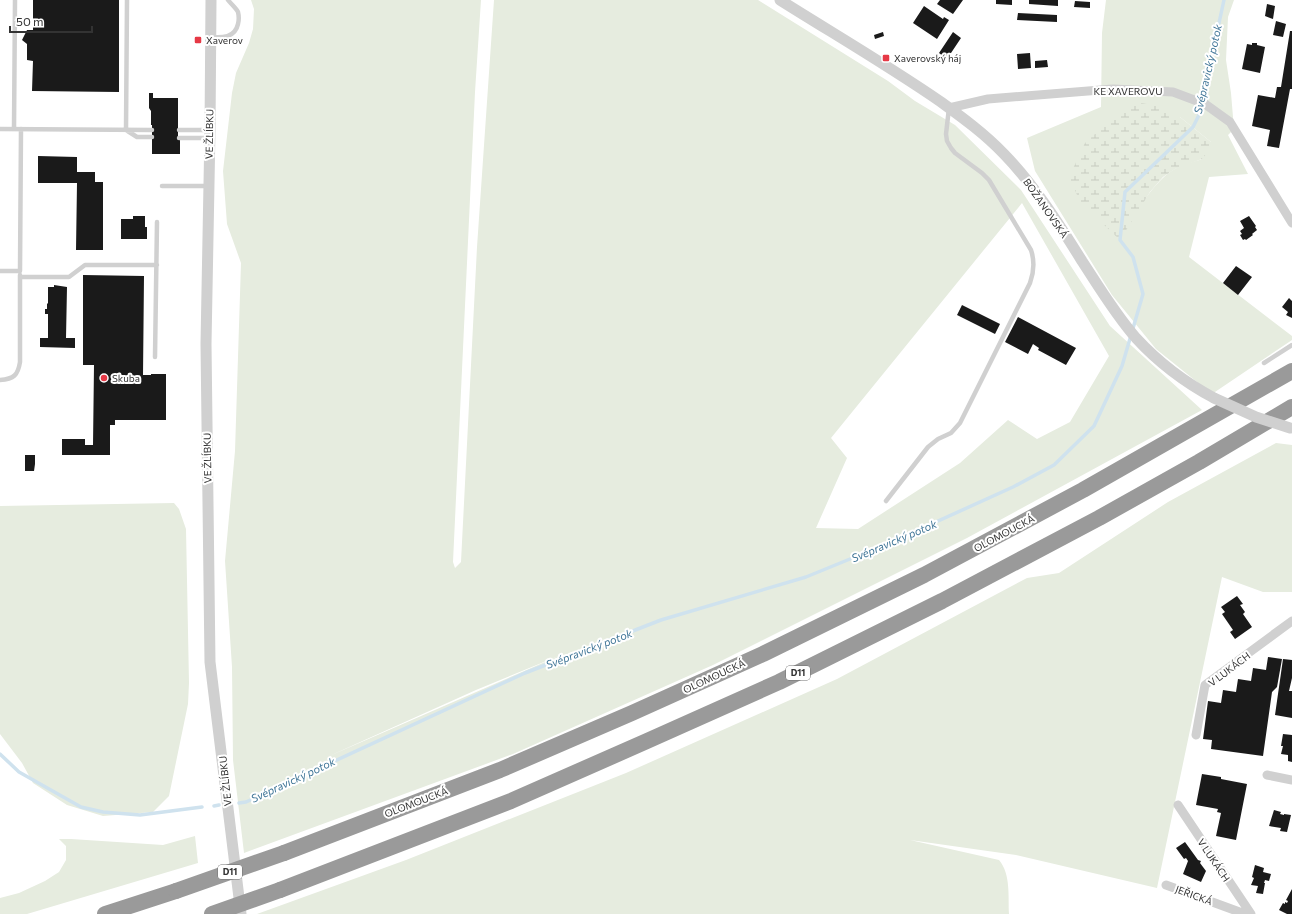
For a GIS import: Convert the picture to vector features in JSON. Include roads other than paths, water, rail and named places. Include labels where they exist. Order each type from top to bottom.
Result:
[{"type":"highway","name":"OLOMOUCKÁ","points":[[105,914],[284,853],[500,770],[632,713],[762,654],[924,575],[1056,505],[1292,371]]},
{"type":"highway","name":"D11","points":[[212,914],[280,890],[511,800],[647,742],[779,682],[942,601],[1092,521],[1199,462],[1292,407]]},
{"type":"street","name":"VE ŽLÍBKU","points":[[211,0],[206,344],[210,662],[241,914]]},
{"type":"street","name":"BOŽANOVSKÁ","points":[[780,0],[914,83],[982,133],[1023,175],[1047,207],[1106,299],[1129,329],[1157,359],[1181,378],[1214,398],[1256,417],[1291,428]]},
{"type":"street","name":"KE XAVEROVU","points":[[949,108],[988,99],[1113,89],[1173,92],[1201,102],[1230,122],[1292,223]]},
{"type":"street","name":"V LUKÁCH","points":[[1196,735],[1206,685],[1292,621]]},
{"type":"street","points":[[1267,775],[1292,780]]},
{"type":"street","name":"V LUKÁCH","points":[[1178,805],[1251,914]]},
{"type":"street","name":"JEŘICKÁ","points":[[1166,885],[1245,914]]},
{"type":"lane","points":[[14,129],[15,0]]},
{"type":"lane","points":[[126,130],[127,0]]},
{"type":"lane","points":[[210,37],[221,38],[230,36],[237,29],[239,16],[228,0]]},
{"type":"lane","points":[[886,501],[928,447],[938,439],[951,433],[960,422],[1027,290],[1034,269],[1031,250],[994,188],[982,173],[950,148],[946,134],[949,108]]},
{"type":"lane","points":[[0,129],[152,130]]},
{"type":"lane","points":[[0,380],[7,379],[16,374],[19,369],[20,362],[21,129]]},
{"type":"lane","points":[[126,130],[137,137],[152,137]]},
{"type":"lane","points":[[179,130],[210,134]]},
{"type":"lane","points":[[179,138],[210,134]]},
{"type":"lane","points":[[162,186],[208,186]]},
{"type":"lane","points":[[155,357],[157,222]]},
{"type":"lane","points":[[20,277],[69,277],[85,265],[157,265]]},
{"type":"lane","points":[[0,271],[20,271]]},
{"type":"lane","points":[[1264,363],[1292,346]]},
{"type":"waterway","name":"Svépravický potok","points":[[239,803],[246,802],[525,673],[661,620],[806,577],[894,541],[1013,487],[1054,465],[1094,426],[1122,366],[1143,294],[1133,257],[1120,240],[1125,192],[1193,127],[1199,115],[1224,0]]},
{"type":"waterway","name":"Svépravický potok","points":[[0,754],[19,772],[81,807],[103,812],[140,815],[202,807]]},
{"type":"waterway","name":"Svépravický potok","points":[[214,806],[219,805]]},
{"type":"place","name":"Xaverov","points":[[198,40]]},
{"type":"place","name":"Xaverovský háj","points":[[886,58]]},
{"type":"place","name":"Skuba","points":[[104,378]]}]
